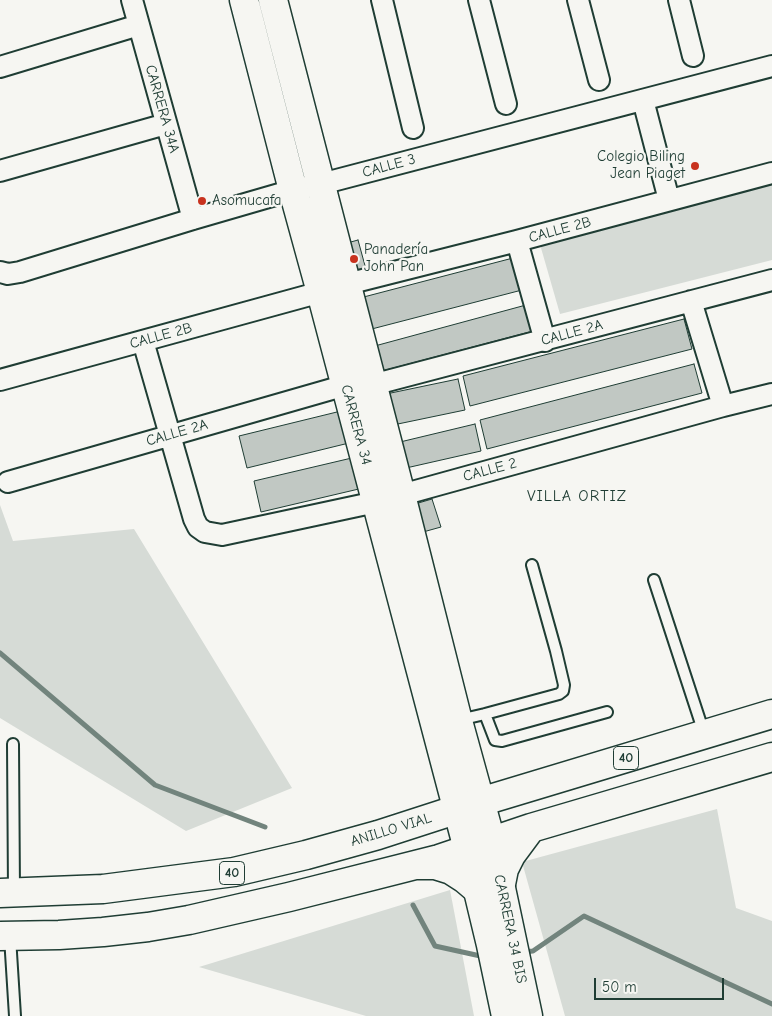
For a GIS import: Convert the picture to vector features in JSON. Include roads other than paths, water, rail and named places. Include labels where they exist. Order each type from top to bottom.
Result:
[{"type":"main road","name":"CARRERA 34","points":[[244,0],[346,385],[389,498],[458,720],[468,806]]},
{"type":"main road","name":"CARRERA 34","points":[[273,0],[372,386],[389,498],[468,806],[480,845]]},
{"type":"main road","name":"ANILLO VIAL","points":[[7,893],[103,889],[234,872],[378,835],[772,714]]},
{"type":"main road","name":"40","points":[[5,936],[103,932],[148,926],[189,920],[289,897],[416,865],[531,828],[772,757]]},
{"type":"main road","points":[[416,865],[435,866],[451,870],[465,879],[489,887],[504,869],[511,855],[531,828]]},
{"type":"main road","name":"CARRERA 34 BIS","points":[[480,845],[504,955],[528,1016]]},
{"type":"main road","name":"CARRERA 34 BIS","points":[[504,955],[506,1016]]},
{"type":"street","name":"CARRERA 34A","points":[[132,0],[193,219]]},
{"type":"street","points":[[382,0],[413,128]]},
{"type":"street","points":[[479,0],[506,104]]},
{"type":"street","points":[[578,0],[599,80]]},
{"type":"street","points":[[679,0],[692,56]]},
{"type":"street","points":[[0,67],[139,25]]},
{"type":"street","name":"CALLE 3","points":[[4,273],[20,272],[293,190],[772,66]]},
{"type":"street","points":[[643,100],[669,200]]},
{"type":"street","points":[[0,171],[166,124]]},
{"type":"street","name":"CALLE 2B","points":[[347,284],[772,173]]},
{"type":"street","points":[[517,241],[545,341]]},
{"type":"street","name":"CALLE 2A","points":[[372,386],[772,280]]},
{"type":"street","name":"CALLE 2B","points":[[0,380],[321,292]]},
{"type":"street","points":[[691,301],[723,406]]},
{"type":"street","points":[[143,340],[170,435]]},
{"type":"street","name":"CALLE 2A","points":[[8,482],[346,385]]},
{"type":"street","name":"CALLE 2","points":[[170,435],[198,527],[205,532],[222,535],[389,498],[772,394]]},
{"type":"lane","points":[[458,720],[559,694],[563,691],[564,685],[556,651],[532,565]]},
{"type":"lane","points":[[654,580],[704,734]]},
{"type":"lane","points":[[485,714],[495,740],[502,741],[608,712]]},
{"type":"lane","points":[[7,893],[13,744]]},
{"type":"lane","points":[[5,936],[15,1016]]},
{"type":"waterway","points":[[0,653],[155,785],[265,827]]},
{"type":"waterway","points":[[413,905],[435,946],[485,957]]},
{"type":"waterway","points":[[523,952],[533,951],[584,916],[772,1004]]},
{"type":"place","name":"Colegio Biling Jean Piaget","points":[[695,166]]},
{"type":"place","name":"Asomucafa","points":[[202,201]]},
{"type":"place","name":"Panadería John Pan","points":[[354,259]]},
{"type":"district","name":"VILLA ORTIZ","points":[[577,496]]}]
